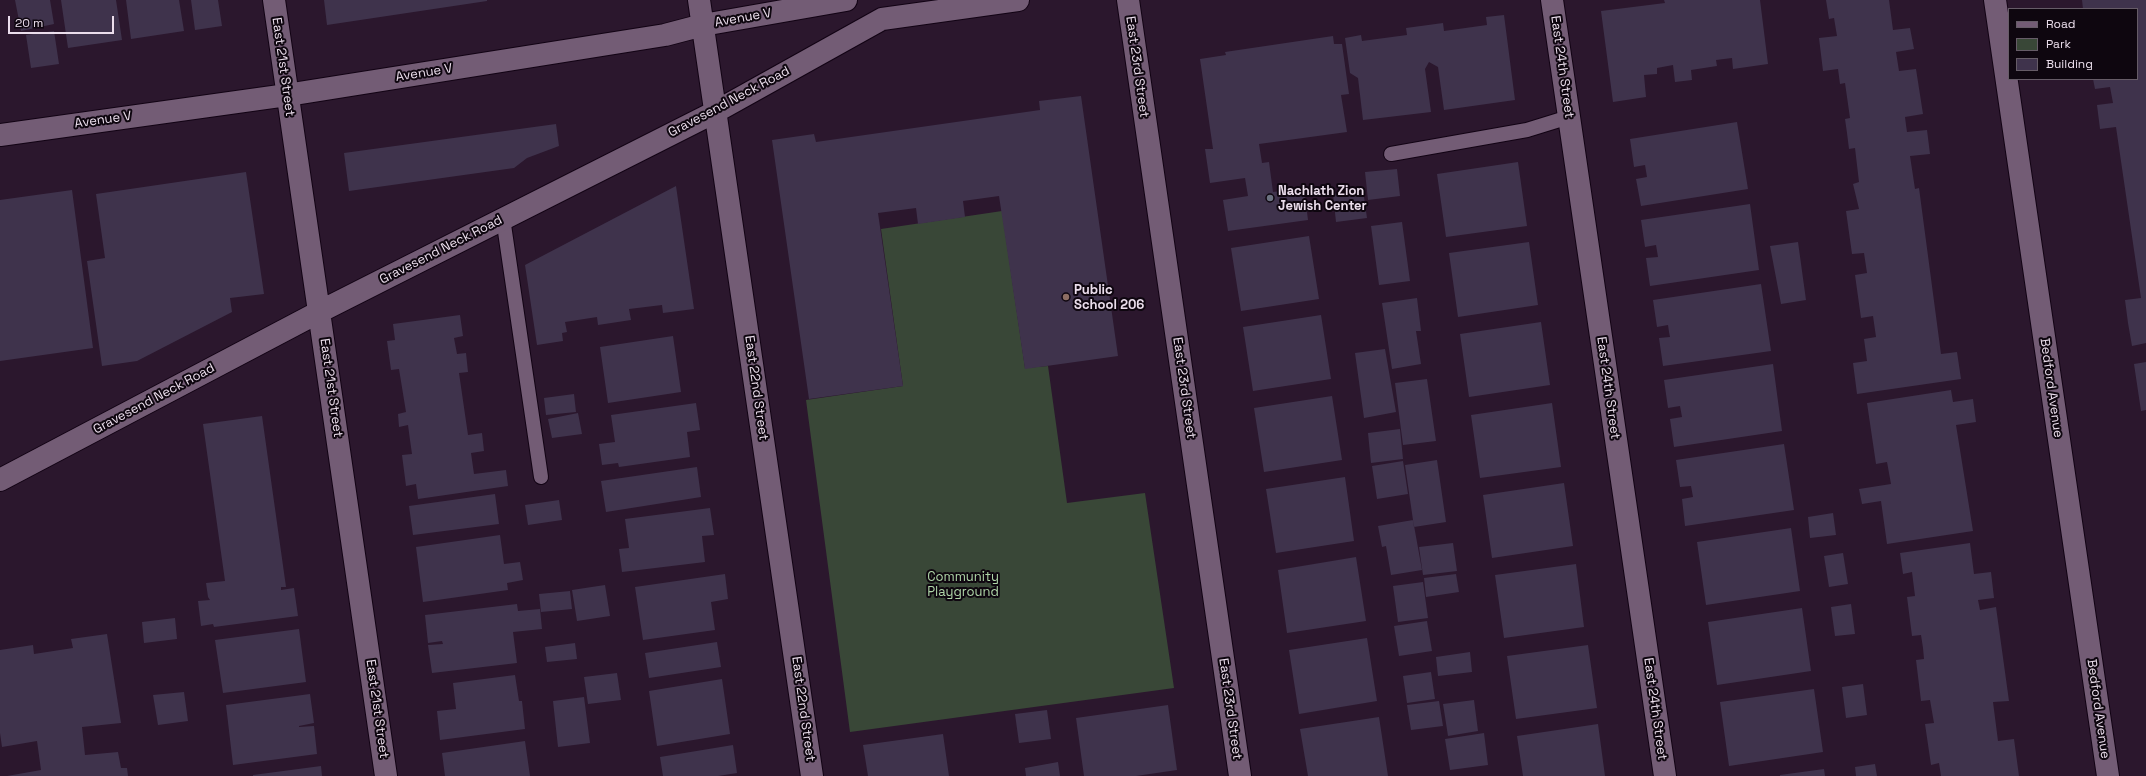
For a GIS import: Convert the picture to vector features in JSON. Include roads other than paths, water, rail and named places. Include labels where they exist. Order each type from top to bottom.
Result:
[{"type":"street","name":"East 21st Street","points":[[274,0],[386,776]]},
{"type":"street","name":"East 22nd Street","points":[[699,0],[812,776]]},
{"type":"street","name":"Avenue V","points":[[0,135],[287,95],[665,35],[703,25],[846,0]]},
{"type":"street","name":"Gravesend Neck Road","points":[[0,480],[319,312],[715,112],[882,19],[1018,0]]},
{"type":"street","name":"East 23rd Street","points":[[1128,0],[1240,776]]},
{"type":"street","name":"East 24th Street","points":[[1552,0],[1665,776]]},
{"type":"street","name":"Bedford Avenue","points":[[1995,0],[2108,776]]},
{"type":"lane","points":[[1390,154],[1526,130],[1569,117]]},
{"type":"lane","points":[[503,218],[541,477]]},
{"type":"place","name":"Nachlath Zion Jewish Center","points":[[1270,198]]},
{"type":"place","name":"Public School 206","points":[[1066,297]]},
{"type":"park label","name":"Community Playground","points":[[963,584]]}]
